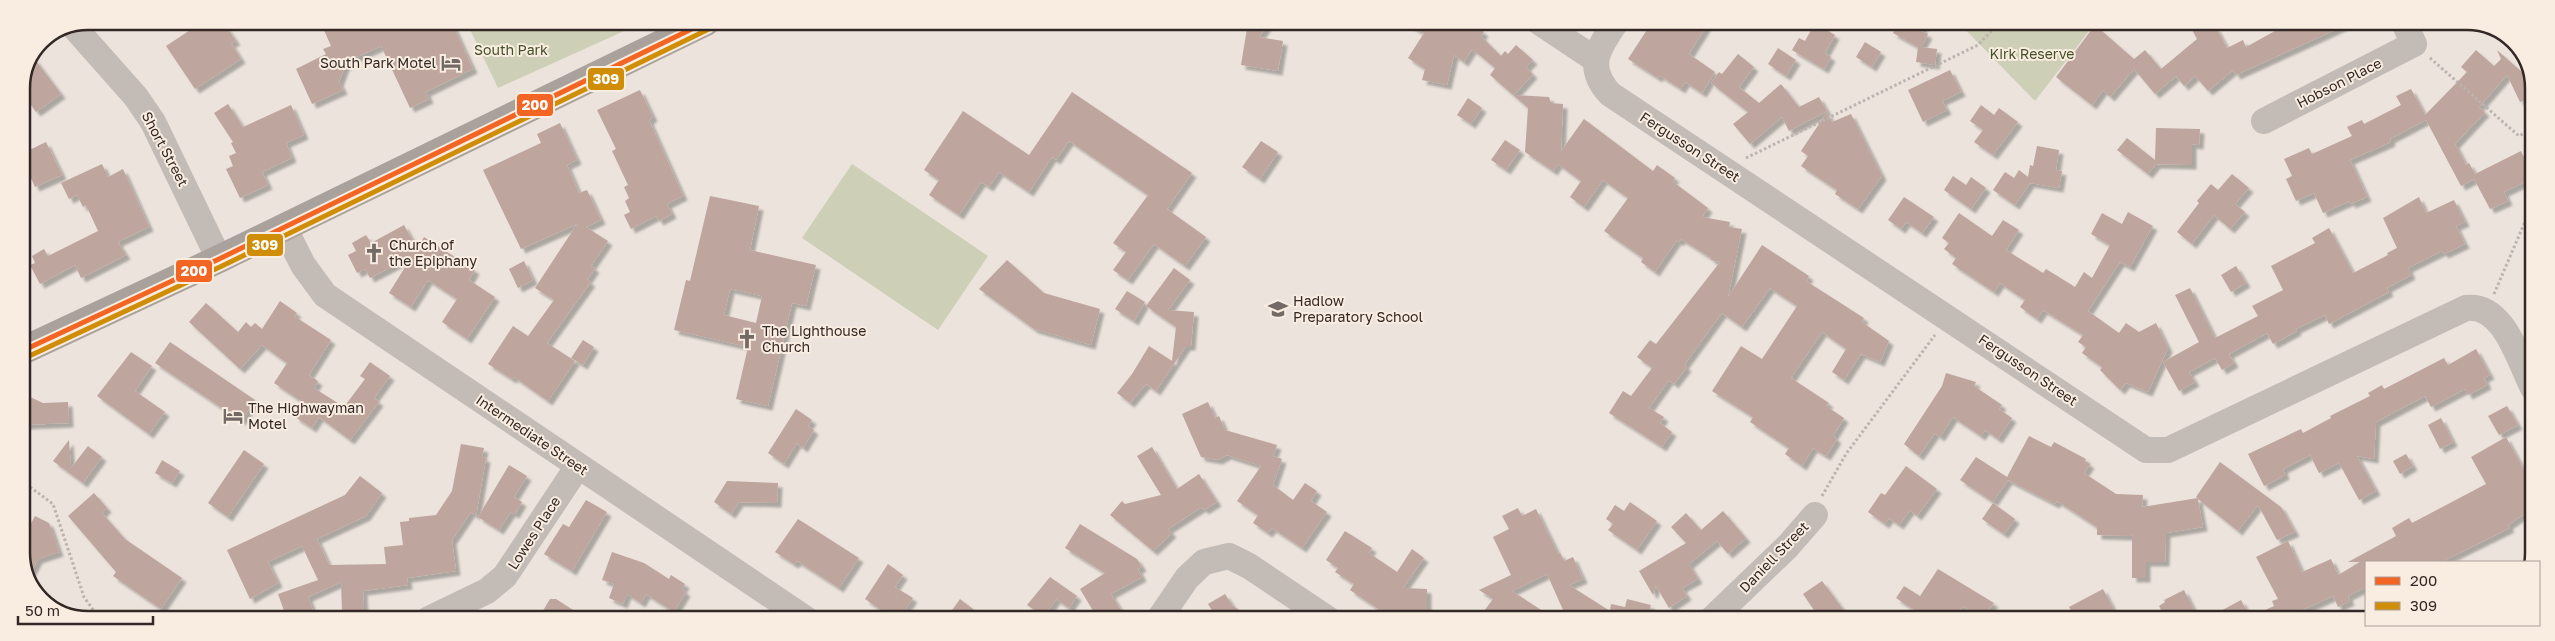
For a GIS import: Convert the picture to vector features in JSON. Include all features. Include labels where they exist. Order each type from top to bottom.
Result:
[{"type":"highway","points":[[30,347],[219,259],[690,30]]},
{"type":"street","points":[[1551,30],[1596,60],[1602,44],[1611,30]]},
{"type":"street","name":"Short Street","points":[[78,31],[136,97],[153,122],[219,259]]},
{"type":"street","name":"Hobson Place","points":[[2264,121],[2409,33]]},
{"type":"street","name":"Fergusson Street","points":[[1596,60],[1598,76],[1610,94],[2146,450],[2162,451],[2185,442],[2458,310],[2473,307],[2487,311]]},
{"type":"street","name":"Intermediate Street","points":[[284,227],[303,265],[325,295],[794,611]]},
{"type":"street","points":[[2487,311],[2501,324],[2525,372]]},
{"type":"street","name":"Lowes Place","points":[[445,611],[487,590],[505,576],[578,466]]},
{"type":"street","name":"Daniell Street","points":[[1720,611],[1788,546],[1815,515]]},
{"type":"street","points":[[1164,611],[1187,578],[1204,562],[1228,556],[1249,566],[1316,611]]},
{"type":"path","points":[[1725,169],[1978,45],[1992,30]]},
{"type":"path","points":[[2409,33],[2519,136],[2525,133]]},
{"type":"path","points":[[2487,311],[2525,223]]},
{"type":"path","points":[[1815,515],[1826,486],[1846,454],[1930,344],[1947,317]]},
{"type":"path","points":[[30,487],[53,504],[84,597],[94,611]]},
{"type":"green space","name":"South Park","points":[[470,30],[626,30],[498,88]]},
{"type":"green space","name":"Kirk Reserve","points":[[1966,30],[2090,30],[2035,101]]},
{"type":"green space","points":[[852,164],[988,256],[938,330],[802,238]]},
{"type":"building","points":[[190,30],[228,30],[236,41],[231,43],[241,59],[195,89],[166,46]]},
{"type":"building","points":[[324,30],[455,30],[473,69],[426,92],[429,99],[410,108],[381,46],[350,60],[351,63],[345,66],[339,82],[343,90],[312,104],[296,69],[326,54],[323,49],[331,46]]},
{"type":"building","points":[[1247,30],[1264,30],[1259,37],[1283,41],[1278,71],[1241,65]]},
{"type":"building","points":[[1418,30],[1481,30],[1484,32],[1481,36],[1501,56],[1505,51],[1508,54],[1516,45],[1533,60],[1526,67],[1533,74],[1514,95],[1549,97],[1551,103],[1563,104],[1561,151],[1584,119],[1653,171],[1657,165],[1675,178],[1672,181],[1708,208],[1702,217],[1730,222],[1729,227],[1742,229],[1728,297],[1762,245],[1809,276],[1806,281],[1864,318],[1862,322],[1889,341],[1880,362],[1861,354],[1844,380],[1832,372],[1846,349],[1822,332],[1791,378],[1829,403],[1826,406],[1844,418],[1833,436],[1837,439],[1826,456],[1813,448],[1802,466],[1785,454],[1789,448],[1750,422],[1753,417],[1712,391],[1741,346],[1762,359],[1797,306],[1770,288],[1742,327],[1722,313],[1684,365],[1687,367],[1674,384],[1669,380],[1649,408],[1664,417],[1660,423],[1672,432],[1662,447],[1609,413],[1623,391],[1631,396],[1652,368],[1637,357],[1650,340],[1656,344],[1720,262],[1711,260],[1711,258],[1681,239],[1679,242],[1677,240],[1655,272],[1641,262],[1643,258],[1604,231],[1628,198],[1603,180],[1584,207],[1570,197],[1581,181],[1558,164],[1553,171],[1525,152],[1528,108],[1490,75],[1495,68],[1472,49],[1464,62],[1454,55],[1447,85],[1422,80],[1425,69],[1408,58],[1424,33]]},
{"type":"building","points":[[1647,30],[1704,30],[1689,54],[1715,72],[1702,93],[1685,82],[1681,89],[1659,75],[1658,78],[1628,59]]},
{"type":"building","points":[[1811,30],[1827,30],[1835,35],[1825,53],[1831,57],[1824,69],[1792,50],[1799,38],[1805,41]]},
{"type":"building","points":[[1894,30],[1922,30],[1928,34],[1921,47],[1937,49],[1935,65],[1916,62],[1918,47],[1893,33]]},
{"type":"building","points":[[2091,30],[2101,30],[2134,59],[2145,50],[2161,69],[2197,39],[2192,30],[2217,30],[2227,48],[2243,40],[2246,47],[2277,30],[2335,30],[2236,75],[2233,70],[2208,91],[2195,76],[2184,86],[2176,76],[2155,94],[2134,69],[2110,97],[2103,90],[2092,105],[2056,77]]},
{"type":"building","points":[[1865,42],[1881,52],[1872,67],[1856,57]]},
{"type":"building","points":[[1778,48],[1796,60],[1786,76],[1768,64]]},
{"type":"building","points":[[2476,50],[2494,66],[2501,59],[2497,50],[2523,73],[2525,100],[2520,102],[2507,75],[2479,107],[2485,112],[2455,144],[2466,165],[2469,163],[2475,174],[2521,151],[2525,160],[2525,182],[2504,192],[2508,201],[2490,209],[2474,179],[2461,186],[2426,120],[2390,139],[2391,142],[2350,160],[2367,197],[2351,204],[2350,201],[2323,213],[2314,193],[2296,201],[2286,179],[2292,176],[2284,159],[2309,148],[2312,154],[2352,136],[2347,127],[2362,120],[2364,124],[2401,105],[2396,96],[2411,89],[2425,115],[2467,72],[2461,67]]},
{"type":"building","points":[[1738,54],[1754,67],[1739,87],[1759,103],[1781,84],[1799,107],[1819,97],[1827,111],[1789,131],[1782,117],[1750,144],[1733,124],[1748,112],[1711,83],[1719,72],[1722,74]]},
{"type":"building","points":[[37,62],[61,94],[36,112],[30,104],[31,77]]},
{"type":"building","points":[[1950,70],[1961,92],[1942,101],[1947,110],[1923,122],[1908,90]]},
{"type":"building","points":[[640,90],[653,117],[649,120],[683,196],[667,204],[672,214],[659,221],[656,216],[631,229],[624,215],[630,212],[625,201],[629,198],[624,187],[628,185],[612,151],[616,149],[597,110]]},
{"type":"building","points":[[1072,92],[1192,173],[1167,209],[1206,237],[1185,266],[1154,244],[1128,280],[1113,270],[1126,252],[1113,243],[1148,195],[1069,141],[1056,160],[1052,157],[1029,192],[999,172],[989,187],[981,182],[959,215],[929,195],[939,180],[924,170],[963,111],[1029,155]]},
{"type":"building","points":[[1468,98],[1482,108],[1471,124],[1457,115]]},
{"type":"building","points":[[228,104],[243,127],[291,105],[304,135],[286,143],[292,158],[262,172],[268,185],[240,198],[226,169],[233,166],[229,156],[236,153],[231,143],[233,142],[214,113]]},
{"type":"building","points":[[1981,105],[1994,115],[1999,108],[2018,122],[1993,155],[1974,142],[1983,130],[1970,121]]},
{"type":"building","points":[[1827,112],[1832,122],[1851,114],[1882,176],[1858,209],[1835,194],[1837,190],[1801,166],[1808,156],[1801,151]]},
{"type":"building","points":[[560,123],[577,160],[567,165],[579,193],[587,190],[601,220],[586,227],[608,241],[591,266],[595,268],[587,280],[591,282],[547,343],[575,361],[548,401],[514,377],[512,379],[488,364],[513,326],[528,336],[554,300],[535,288],[577,224],[521,249],[483,170],[541,143],[537,134]]},
{"type":"building","points":[[2156,128],[2200,129],[2199,145],[2192,144],[2192,165],[2156,164],[2148,174],[2117,150],[2127,138],[2155,160]]},
{"type":"building","points":[[1505,140],[1520,150],[1506,170],[1491,160]]},
{"type":"building","points":[[1261,141],[1278,152],[1260,179],[1242,167]]},
{"type":"building","points":[[46,142],[62,175],[35,187],[30,176],[30,150]]},
{"type":"building","points":[[2037,146],[2059,150],[2056,170],[2062,171],[2059,188],[2030,183],[2015,205],[1993,190],[2005,172],[2014,178],[2019,170],[2028,177],[2030,165],[2033,166]]},
{"type":"building","points":[[102,164],[108,177],[123,169],[149,227],[118,242],[126,255],[81,278],[75,265],[40,284],[30,265],[35,263],[32,256],[44,249],[48,256],[98,231],[86,205],[83,207],[77,195],[69,199],[61,183]]},
{"type":"building","points":[[2232,174],[2249,188],[2235,204],[2245,212],[2230,229],[2214,215],[2192,244],[2177,232],[2199,203],[2197,201],[2211,184],[2218,190]]},
{"type":"building","points":[[1953,176],[1966,185],[1971,177],[1986,188],[1971,209],[1944,190]]},
{"type":"building","points":[[710,196],[759,206],[750,250],[816,265],[806,306],[792,303],[768,406],[736,399],[748,347],[674,330],[686,280],[690,281]],"holes":[[[730,289],[762,296],[756,323],[724,315]]]},
{"type":"building","points":[[1904,197],[1934,217],[1922,233],[1906,222],[1901,229],[1888,220]]},
{"type":"building","points":[[2419,197],[2426,213],[2454,200],[2465,222],[2456,226],[2465,244],[2444,254],[2442,251],[2408,268],[2411,275],[2387,288],[2389,292],[2329,324],[2325,315],[2296,329],[2297,331],[2273,344],[2267,333],[2229,354],[2234,363],[2222,370],[2215,358],[2189,372],[2195,382],[2179,391],[2163,362],[2199,342],[2175,295],[2190,288],[2215,338],[2258,316],[2252,306],[2283,290],[2271,266],[2315,243],[2312,238],[2329,228],[2353,273],[2388,255],[2387,253],[2397,248],[2383,218]]},
{"type":"building","points":[[2128,212],[2153,226],[2130,267],[2120,262],[2088,311],[2119,333],[2126,323],[2139,332],[2156,323],[2168,348],[2148,392],[2126,383],[2120,390],[2100,370],[2102,367],[2082,353],[2086,347],[2078,342],[2083,335],[2043,310],[2037,319],[2020,307],[2025,300],[2000,283],[1994,292],[1952,264],[1956,258],[1944,249],[1949,243],[1942,238],[1959,213],[1992,236],[2003,220],[2019,230],[2006,250],[2043,273],[2046,269],[2075,287],[2084,272],[2092,278],[2110,245],[2091,234],[2102,213],[2122,224]]},
{"type":"building","points":[[404,225],[417,249],[424,237],[475,270],[469,280],[495,297],[467,339],[442,322],[457,299],[428,280],[411,307],[389,293],[412,256],[370,278],[365,269],[357,273],[348,255],[356,251],[352,243],[366,235],[371,243]]},
{"type":"building","points":[[1007,260],[1044,293],[1100,309],[1091,345],[1034,329],[979,289]]},
{"type":"building","points":[[524,261],[533,280],[518,288],[509,269]]},
{"type":"building","points":[[2236,266],[2246,283],[2231,292],[2221,275]]},
{"type":"building","points":[[1174,268],[1190,280],[1168,310],[1194,312],[1191,346],[1186,346],[1156,391],[1146,384],[1130,403],[1117,393],[1132,374],[1149,346],[1172,361],[1176,327],[1146,306]]},
{"type":"building","points":[[1127,291],[1145,302],[1134,321],[1115,309]]},
{"type":"building","points":[[280,301],[297,313],[294,316],[331,340],[309,375],[318,381],[314,388],[344,407],[365,379],[360,376],[370,362],[390,376],[374,398],[379,402],[350,440],[319,417],[312,428],[295,417],[304,403],[274,383],[287,363],[262,345],[240,369],[189,322],[206,303],[238,332],[246,322],[251,327],[255,323],[262,329]]},
{"type":"building","points":[[583,340],[594,347],[583,365],[571,358]]},
{"type":"building","points":[[170,342],[255,400],[241,421],[155,363]]},
{"type":"building","points":[[2476,349],[2490,375],[2484,378],[2487,385],[2468,395],[2465,389],[2431,407],[2425,396],[2376,422],[2374,459],[2357,456],[2376,491],[2359,500],[2339,463],[2319,473],[2310,455],[2283,469],[2285,475],[2264,486],[2248,454],[2301,429],[2303,433],[2331,418],[2330,416],[2370,396],[2368,393],[2382,385],[2384,389],[2444,358],[2448,365]]},
{"type":"building","points":[[131,352],[152,366],[135,391],[165,412],[149,434],[97,396]]},
{"type":"building","points":[[1946,373],[1976,382],[1974,386],[2002,405],[1999,409],[2012,418],[1998,439],[1985,430],[1981,436],[1953,417],[1940,437],[1935,433],[1919,456],[1904,444],[1942,386]]},
{"type":"building","points":[[30,397],[43,403],[68,402],[69,423],[30,425]]},
{"type":"building","points":[[1208,402],[1215,418],[1219,416],[1225,430],[1277,445],[1273,456],[1282,459],[1273,485],[1293,500],[1305,483],[1317,491],[1311,501],[1327,512],[1302,548],[1272,528],[1268,533],[1253,523],[1258,515],[1237,501],[1261,466],[1227,455],[1218,460],[1201,457],[1182,414]]},
{"type":"building","points":[[2507,406],[2518,425],[2499,435],[2488,416]]},
{"type":"building","points":[[796,409],[812,420],[808,426],[814,430],[803,448],[797,443],[784,464],[768,453]]},
{"type":"building","points":[[2441,418],[2453,442],[2440,449],[2428,425]]},
{"type":"building","points":[[2029,436],[2051,447],[2054,442],[2086,459],[2085,461],[2090,464],[2084,473],[2116,494],[2143,495],[2142,507],[2198,498],[2196,497],[2220,462],[2281,507],[2295,532],[2277,540],[2258,505],[2238,531],[2198,499],[2203,527],[2166,533],[2165,562],[2146,562],[2146,578],[2132,578],[2132,534],[2131,536],[2097,535],[2097,527],[2057,501],[2055,504],[2008,480],[1993,502],[1960,480],[1976,457],[2007,477]]},
{"type":"building","points":[[2506,437],[2525,472],[2525,513],[2508,525],[2510,528],[2443,561],[2365,561],[2365,588],[2348,596],[2350,601],[2338,607],[2333,596],[2300,611],[2263,611],[2274,606],[2272,601],[2278,599],[2256,557],[2288,541],[2302,572],[2331,559],[2338,575],[2360,562],[2348,562],[2396,536],[2392,528],[2409,518],[2412,523],[2486,484],[2471,457]]},
{"type":"building","points":[[69,440],[71,468],[88,446],[102,457],[83,483],[53,461]]},
{"type":"building","points":[[461,444],[484,448],[482,457],[486,458],[476,516],[471,512],[452,540],[456,571],[407,578],[408,585],[363,591],[364,611],[342,611],[341,582],[308,597],[313,611],[284,611],[278,594],[318,580],[302,546],[268,562],[278,583],[250,599],[227,550],[345,495],[360,476],[382,493],[366,516],[317,539],[329,565],[386,564],[384,547],[403,545],[400,522],[409,521],[409,518],[436,515],[452,491]]},
{"type":"building","points":[[1152,447],[1177,489],[1199,474],[1217,502],[1204,510],[1202,507],[1168,529],[1172,533],[1153,551],[1110,515],[1122,501],[1125,504],[1161,495],[1137,456]]},
{"type":"building","points":[[244,450],[264,464],[228,517],[208,503]]},
{"type":"building","points":[[2406,454],[2413,466],[2400,474],[2393,461]]},
{"type":"building","points":[[162,460],[180,471],[172,483],[155,473]]},
{"type":"building","points":[[509,465],[527,476],[514,497],[522,502],[515,514],[511,512],[499,530],[478,517]]},
{"type":"building","points":[[1906,466],[1937,489],[1917,516],[1910,510],[1899,525],[1889,518],[1885,524],[1868,512],[1881,493],[1885,495]]},
{"type":"building","points":[[727,481],[778,483],[777,503],[739,502],[731,514],[714,502]]},
{"type":"building","points":[[94,493],[107,508],[102,513],[125,539],[182,578],[161,609],[113,576],[116,572],[68,516]]},
{"type":"building","points":[[586,500],[607,512],[572,571],[544,554],[563,524],[569,527]]},
{"type":"building","points":[[1630,502],[1657,521],[1637,550],[1608,530],[1613,524],[1606,519],[1615,505],[1624,511]]},
{"type":"building","points":[[1993,503],[2015,519],[2004,534],[1982,519]]},
{"type":"building","points":[[1518,508],[1522,516],[1536,509],[1558,554],[1560,553],[1564,561],[1573,557],[1583,579],[1569,585],[1610,611],[1563,611],[1547,574],[1512,591],[1543,611],[1484,611],[1493,599],[1479,590],[1511,575],[1493,537],[1509,529],[1502,516]]},
{"type":"building","points":[[1723,511],[1746,538],[1728,554],[1717,541],[1689,564],[1698,579],[1682,588],[1687,596],[1669,608],[1656,586],[1653,595],[1639,571],[1686,543],[1671,527],[1686,513],[1701,530]]},
{"type":"building","points":[[35,516],[49,523],[59,552],[38,559],[32,569],[30,557],[30,525]]},
{"type":"building","points":[[798,519],[859,558],[839,588],[797,561],[794,564],[775,552]]},
{"type":"building","points":[[1080,524],[1137,559],[1142,567],[1138,569],[1142,577],[1111,594],[1121,610],[1093,611],[1080,589],[1105,573],[1065,548]]},
{"type":"building","points":[[1345,531],[1372,548],[1369,553],[1397,572],[1412,549],[1424,558],[1403,588],[1427,589],[1427,611],[1381,611],[1350,590],[1354,584],[1335,572],[1338,568],[1326,560]]},
{"type":"building","points":[[612,552],[644,563],[669,579],[671,575],[685,584],[682,589],[686,592],[675,611],[646,594],[641,603],[627,594],[623,604],[609,598],[614,584],[602,580]]},
{"type":"building","points":[[888,564],[903,575],[895,587],[913,598],[904,611],[882,611],[865,599]]},
{"type":"building","points":[[1938,569],[1994,603],[1987,611],[1970,611],[1963,606],[1960,611],[1916,611],[1896,598],[1904,586],[1920,596]]},
{"type":"building","points":[[1050,577],[1077,596],[1069,608],[1056,599],[1048,611],[1036,611],[1027,605]]},
{"type":"building","points":[[1822,581],[1844,611],[1815,611],[1803,594]]},
{"type":"building","points":[[2103,589],[2114,611],[2071,611],[2069,607]]},
{"type":"building","points":[[2184,590],[2194,610],[2162,611],[2159,606],[2165,602],[2164,600]]},
{"type":"building","points":[[1225,594],[1233,606],[1241,611],[1212,611],[1208,604]]},
{"type":"building","points":[[550,599],[556,599],[575,611],[543,611]]},
{"type":"building","points":[[960,599],[976,611],[951,611]]},
{"type":"building","points":[[1627,599],[1651,605],[1649,611],[1610,611],[1611,604],[1625,607]]},
{"type":"building","points":[[2241,600],[2247,611],[2221,611]]},
{"type":"transit line","name":"200","points":[[30,347],[219,259],[690,30]]},
{"type":"transit line","name":"309","points":[[30,356],[222,266],[707,30]]},
{"type":"place","name":"South Park Motel","points":[[451,63]]},
{"type":"place","name":"Church of the Epiphany","points":[[374,253]]},
{"type":"place","name":"Hadlow Preparatory School","points":[[1278,309]]},
{"type":"place","name":"The Lighthouse Church","points":[[747,339]]},
{"type":"place","name":"The Highwayman Motel","points":[[233,416]]}]
